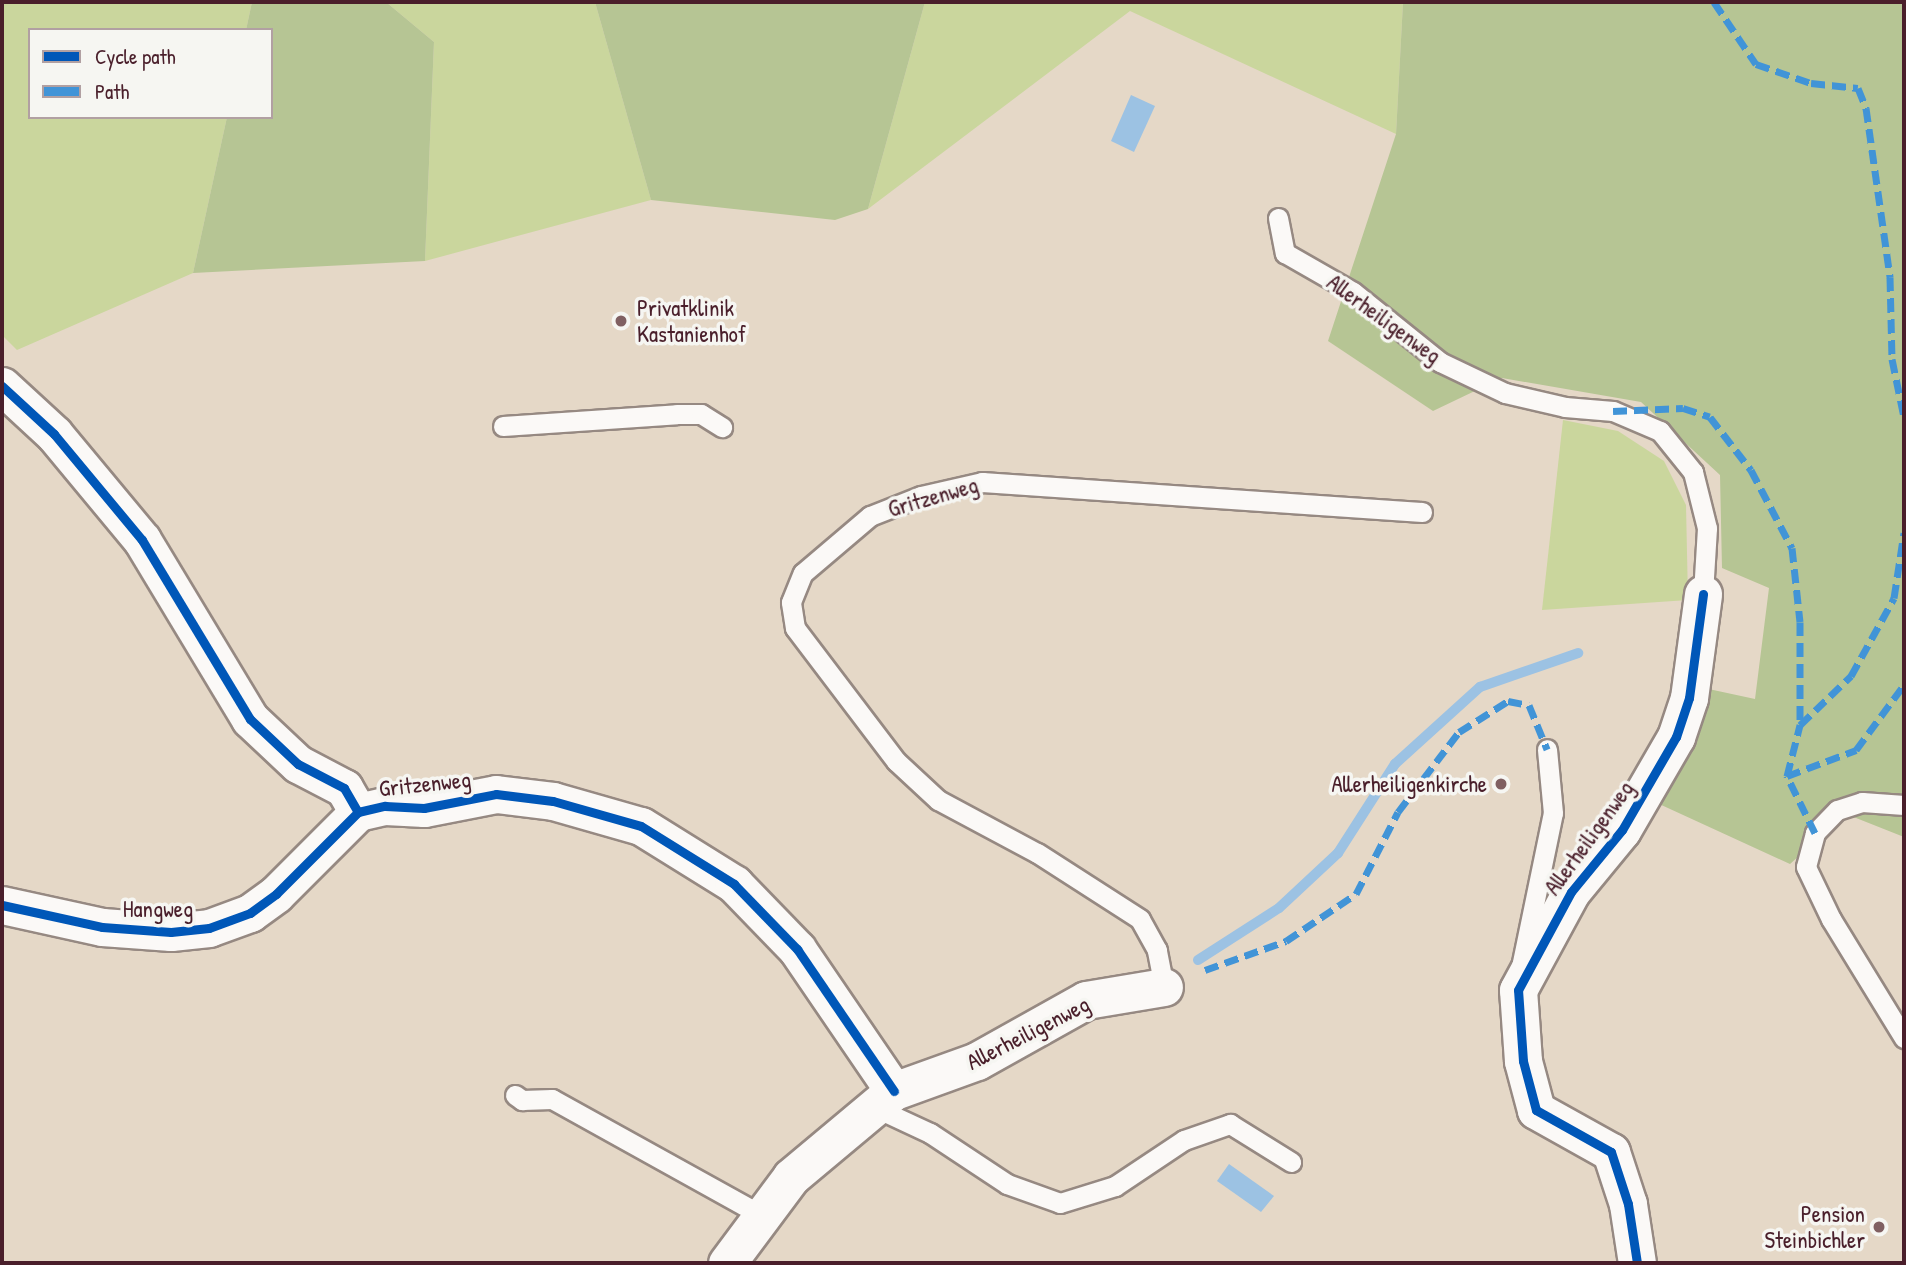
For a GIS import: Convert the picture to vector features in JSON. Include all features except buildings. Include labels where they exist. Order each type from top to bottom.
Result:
[{"type":"street","name":"Gritzenweg","points":[[2,386],[54,434],[142,540],[250,719],[298,764],[344,788],[358,812],[385,806],[424,808],[496,794],[553,801],[640,826],[734,884],[797,949],[884,1099]]},
{"type":"street","name":"Allerheiligenweg","points":[[1637,1263],[1628,1204],[1611,1152],[1536,1110],[1523,1061],[1518,990],[1522,978],[1571,892],[1622,830],[1676,737],[1689,698],[1703,594]]},
{"type":"street","name":"Hangweg","points":[[2,905],[102,927],[171,932],[209,928],[250,913],[276,894],[358,812]]},
{"type":"street","name":"Allerheiligenweg","points":[[884,1099],[977,1061],[1086,1000],[1164,987]]},
{"type":"street","points":[[727,1263],[791,1177],[884,1099]]},
{"type":"lane","name":"Allerheiligenweg","points":[[1278,218],[1285,253],[1353,292],[1440,362],[1505,393],[1565,407],[1614,411],[1660,431],[1693,472],[1696,483],[1707,528],[1703,594]]},
{"type":"lane","points":[[503,426],[701,414],[722,427]]},
{"type":"lane","name":"Gritzenweg","points":[[1164,987],[1157,950],[1140,919],[1037,853],[938,800],[896,761],[795,628],[791,602],[803,573],[870,516],[921,496],[982,482],[1422,512]]},
{"type":"lane","points":[[1522,978],[1519,958],[1553,813],[1547,749]]},
{"type":"lane","points":[[1904,805],[1863,802],[1837,810],[1815,833],[1806,867],[1831,919],[1904,1038]]},
{"type":"lane","points":[[515,1095],[522,1100],[552,1099],[763,1216]]},
{"type":"lane","points":[[884,1099],[1007,1184],[1060,1203],[1115,1186],[1184,1140],[1230,1124],[1291,1163]]},
{"type":"green space","points":[[2,2],[252,2],[246,28],[28,28],[28,119],[227,119],[193,273],[17,350],[2,335]]},
{"type":"green space","points":[[252,2],[386,2],[434,42],[425,261],[193,273],[227,119],[273,119],[273,28],[246,28]]},
{"type":"green space","points":[[386,2],[595,2],[651,200],[425,261],[434,42]]},
{"type":"green space","points":[[595,2],[925,2],[868,209],[835,220],[651,200]]},
{"type":"green space","points":[[925,2],[1403,2],[1396,134],[1130,11],[868,209]]},
{"type":"green space","points":[[1403,2],[1904,2],[1904,837],[1846,814],[1790,864],[1657,803],[1704,688],[1755,699],[1769,588],[1722,568],[1720,475],[1641,402],[1502,378],[1433,411],[1328,341],[1396,134]]},
{"type":"green space","points":[[1563,420],[1618,431],[1664,461],[1686,505],[1688,600],[1542,610]]},
{"type":"water","points":[[1131,95],[1155,106],[1134,152],[1111,141]]},
{"type":"water","points":[[1229,1164],[1274,1196],[1261,1212],[1217,1181]]},
{"type":"waterway","points":[[1198,960],[1279,908],[1338,853],[1395,764],[1480,687],[1578,653]]},
{"type":"marked path","points":[[1714,2],[1756,64],[1811,83],[1858,88],[1866,108],[1890,277],[1892,359],[1904,417]]},
{"type":"marked path","points":[[1613,411],[1683,408],[1710,417],[1751,470],[1792,548],[1800,622],[1800,725]]},
{"type":"marked path","points":[[1815,833],[1787,776],[1800,725],[1851,676],[1894,598],[1904,533]]},
{"type":"marked path","points":[[1787,776],[1856,750],[1904,685]]},
{"type":"marked path","points":[[1205,970],[1286,941],[1356,894],[1398,812],[1459,732],[1508,701],[1529,705],[1547,749]]},
{"type":"cycle path","points":[[2,386],[54,434],[142,540],[250,719],[298,764],[344,788],[358,812]]},
{"type":"cycle path","points":[[1637,1263],[1628,1204],[1611,1152],[1536,1110],[1523,1061],[1518,990],[1571,892],[1622,830],[1676,737],[1689,698],[1703,594]]},
{"type":"cycle path","points":[[2,905],[102,927],[171,932],[209,928],[250,913],[276,894],[358,812],[385,806],[424,808],[496,794],[553,801],[641,826],[734,884],[797,949],[894,1091]]},
{"type":"place","name":"Privatklinik Kastanienhof","points":[[621,321]]},
{"type":"place","name":"Allerheiligenkirche","points":[[1501,784]]},
{"type":"place","name":"Pension Steinbichler","points":[[1879,1227]]}]
